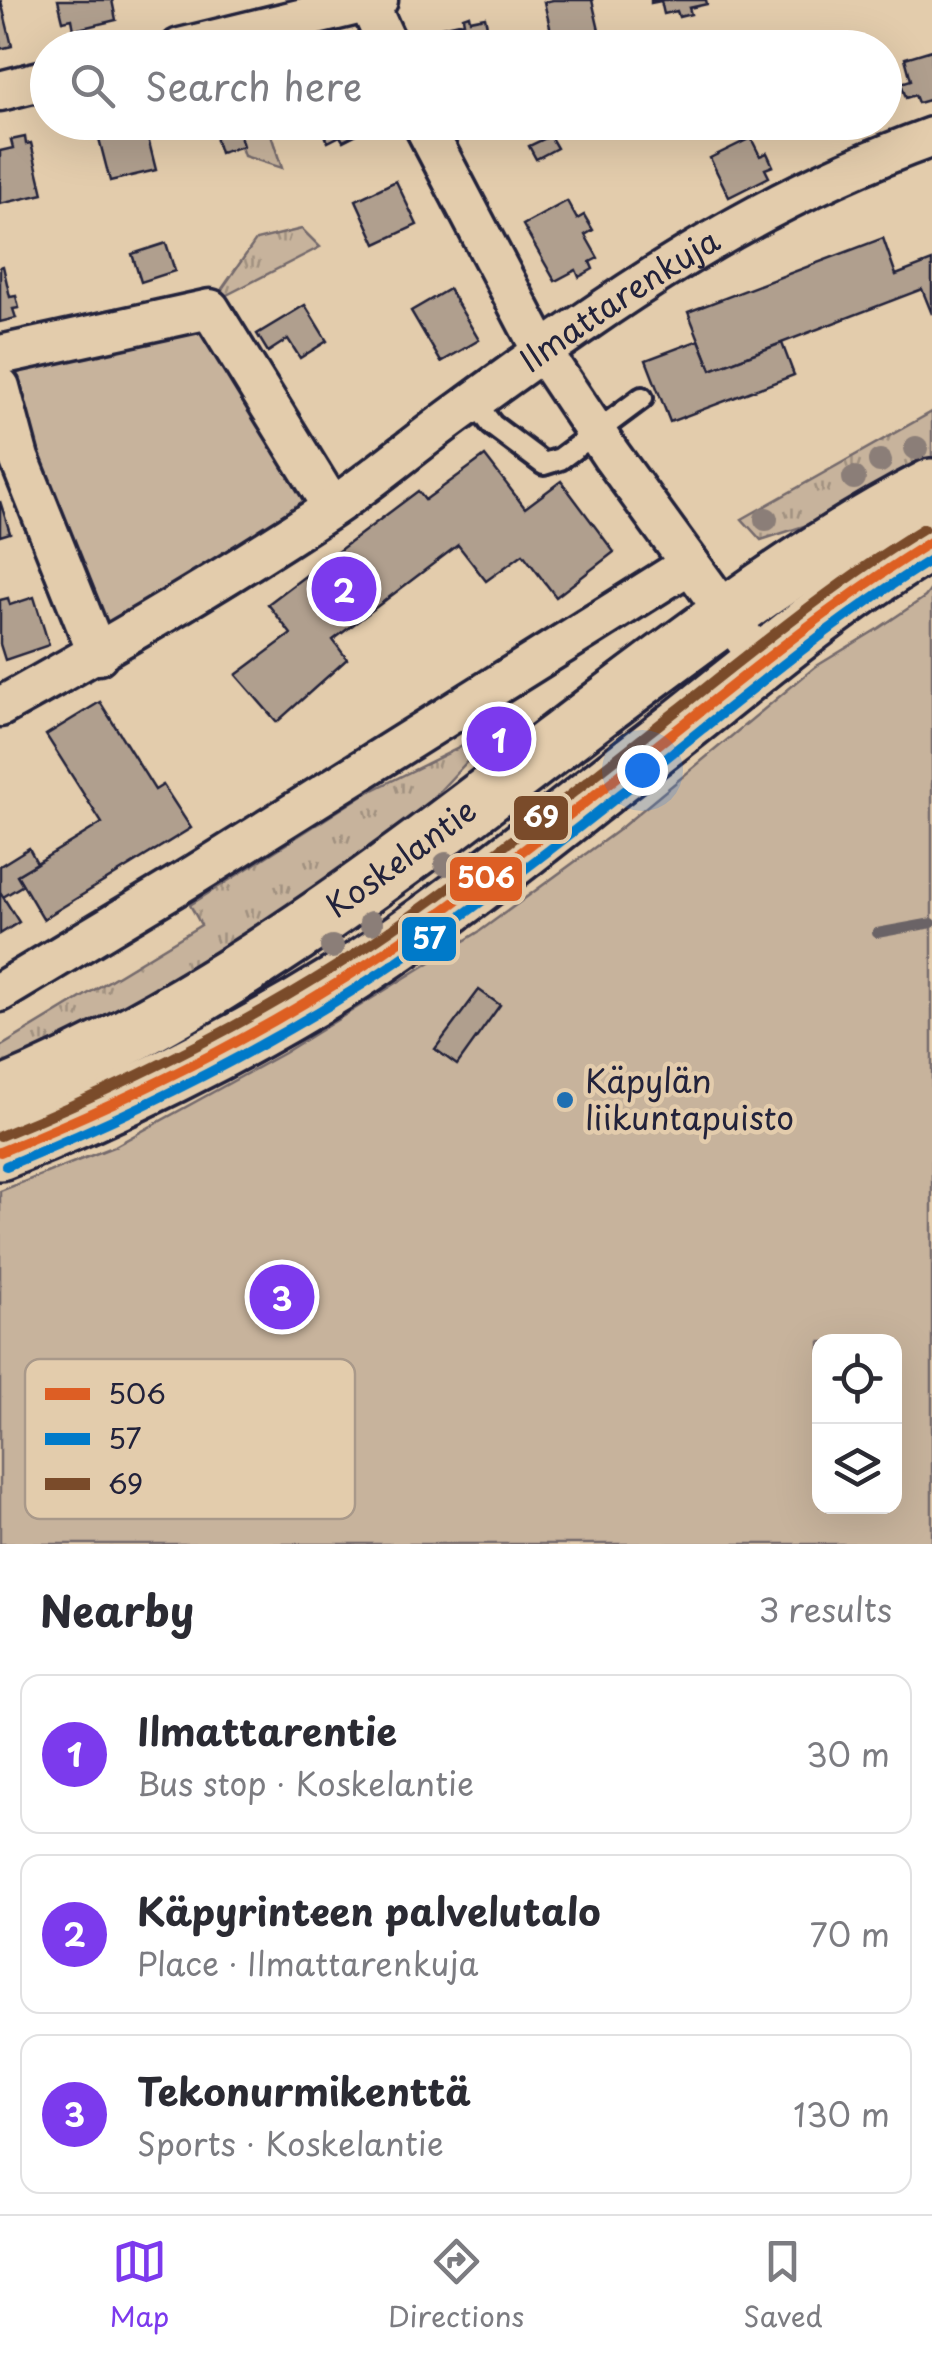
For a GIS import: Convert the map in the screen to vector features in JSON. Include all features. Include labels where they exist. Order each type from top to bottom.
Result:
[{"type":"main road","name":"Koskelantie","points":[[0,1097],[50,1076],[220,984],[421,846],[728,612],[882,512],[932,487]]},
{"type":"main road","name":"Koskelantie","points":[[0,1152],[69,1125],[248,1034],[338,983],[438,914],[817,620],[932,541]]},
{"type":"street","points":[[253,30],[371,1],[382,30]]},
{"type":"street","points":[[0,91],[30,84]]},
{"type":"street","name":"Ilmattarenkuja","points":[[0,708],[98,655],[332,507],[656,272],[769,206],[932,137]]},
{"type":"street","points":[[431,140],[543,353],[762,663]]},
{"type":"street","points":[[0,355],[210,309],[332,507]]},
{"type":"street","points":[[0,387],[19,458],[98,655]]},
{"type":"street","points":[[0,992],[690,564]]},
{"type":"lane","points":[[474,401],[492,424],[544,464],[560,460],[642,398]]},
{"type":"green space","points":[[239,140],[273,140],[282,168],[244,156]]},
{"type":"green space","points":[[302,229],[320,247],[219,299],[217,296],[256,240]]},
{"type":"green space","points":[[202,317],[317,498],[178,581],[99,638],[1,364]]},
{"type":"green space","points":[[932,412],[932,459],[804,526],[761,540],[742,519]]},
{"type":"green space","name":"Käpylän liikuntapuisto","points":[[932,588],[932,1544],[0,1544],[0,1191],[113,1147],[284,1053],[480,931],[617,831],[815,667],[925,597]]},
{"type":"green space","points":[[471,742],[476,752],[421,811],[228,951],[119,1013],[0,1068],[0,1047],[201,925],[190,905],[363,795]]},
{"type":"building","points":[[58,0],[112,0],[116,20],[74,30],[72,19],[63,21]]},
{"type":"building","points":[[592,0],[599,30],[551,30],[544,2]]},
{"type":"building","points":[[651,0],[706,0],[707,4],[689,8],[691,14],[679,17],[677,11],[664,14],[661,1]]},
{"type":"building","points":[[0,1],[12,46],[0,49]]},
{"type":"building","points":[[463,17],[485,17],[488,30],[437,30],[464,22]]},
{"type":"building","points":[[932,50],[932,99],[918,103],[915,95],[906,98],[902,83],[911,80],[905,58]]},
{"type":"building","points":[[25,137],[26,144],[31,143],[43,194],[0,204],[0,151],[13,148],[11,140]]},
{"type":"building","points":[[99,140],[148,140],[156,170],[110,181]]},
{"type":"building","points":[[216,140],[241,140],[243,146],[220,153]]},
{"type":"building","points":[[552,140],[557,148],[536,159],[529,146]]},
{"type":"building","points":[[752,140],[760,156],[767,153],[773,166],[765,169],[769,177],[729,197],[710,158]]},
{"type":"building","points":[[396,181],[417,225],[376,244],[356,200]]},
{"type":"building","points":[[567,201],[577,219],[584,215],[593,230],[585,235],[598,258],[590,262],[593,269],[579,277],[576,270],[555,281],[523,225]]},
{"type":"building","points":[[883,238],[896,275],[932,261],[932,314],[922,289],[711,370],[688,312]]},
{"type":"building","points":[[166,243],[175,271],[141,282],[132,254]]},
{"type":"building","points":[[3,266],[10,297],[16,296],[19,308],[13,309],[16,318],[0,322],[0,267]]},
{"type":"building","points":[[449,289],[479,340],[441,362],[411,311]]},
{"type":"building","points":[[305,305],[327,341],[300,358],[288,339],[268,352],[257,334]]},
{"type":"building","points":[[699,340],[711,370],[782,343],[794,375],[670,422],[646,360]]},
{"type":"building","points":[[485,456],[525,508],[561,481],[614,552],[556,597],[523,554],[486,581],[458,545],[333,640],[347,659],[277,722],[236,675],[291,634],[268,604],[418,491],[425,500]]},
{"type":"building","points":[[0,501],[10,533],[0,536]]},
{"type":"building","points":[[34,597],[49,645],[5,660],[0,644],[0,600],[8,598],[10,605]]},
{"type":"building","points":[[100,702],[155,790],[163,785],[191,828],[43,919],[17,875],[102,823],[46,735]]},
{"type":"building","points":[[507,722],[512,728],[495,741],[491,735]]},
{"type":"building","points":[[29,848],[37,863],[17,875],[23,885],[3,897],[0,866]]},
{"type":"building","points":[[0,892],[19,922],[0,934]]},
{"type":"building","points":[[479,990],[500,1005],[457,1065],[435,1049]]},
{"type":"waterway","points":[[877,933],[932,923]]},
{"type":"transit line","name":"69","points":[[0,1136],[212,1038],[364,948],[512,840],[797,616],[924,528]]},
{"type":"transit line","name":"506","points":[[0,1152],[109,1105],[216,1052],[370,962],[521,852],[808,627],[932,541]]},
{"type":"transit line","name":"57","points":[[6,1166],[115,1119],[222,1066],[376,976],[533,863],[817,639],[932,559]]},
{"type":"place","name":"Käpyrinteen palvelutalo","points":[[344,589]]},
{"type":"place","name":"Ilmattarentie","points":[[499,739]]},
{"type":"place","name":"Käpylän liikuntapuisto","points":[[565,1100]]},
{"type":"place","name":"Tekonurmikenttä","points":[[282,1297]]}]
